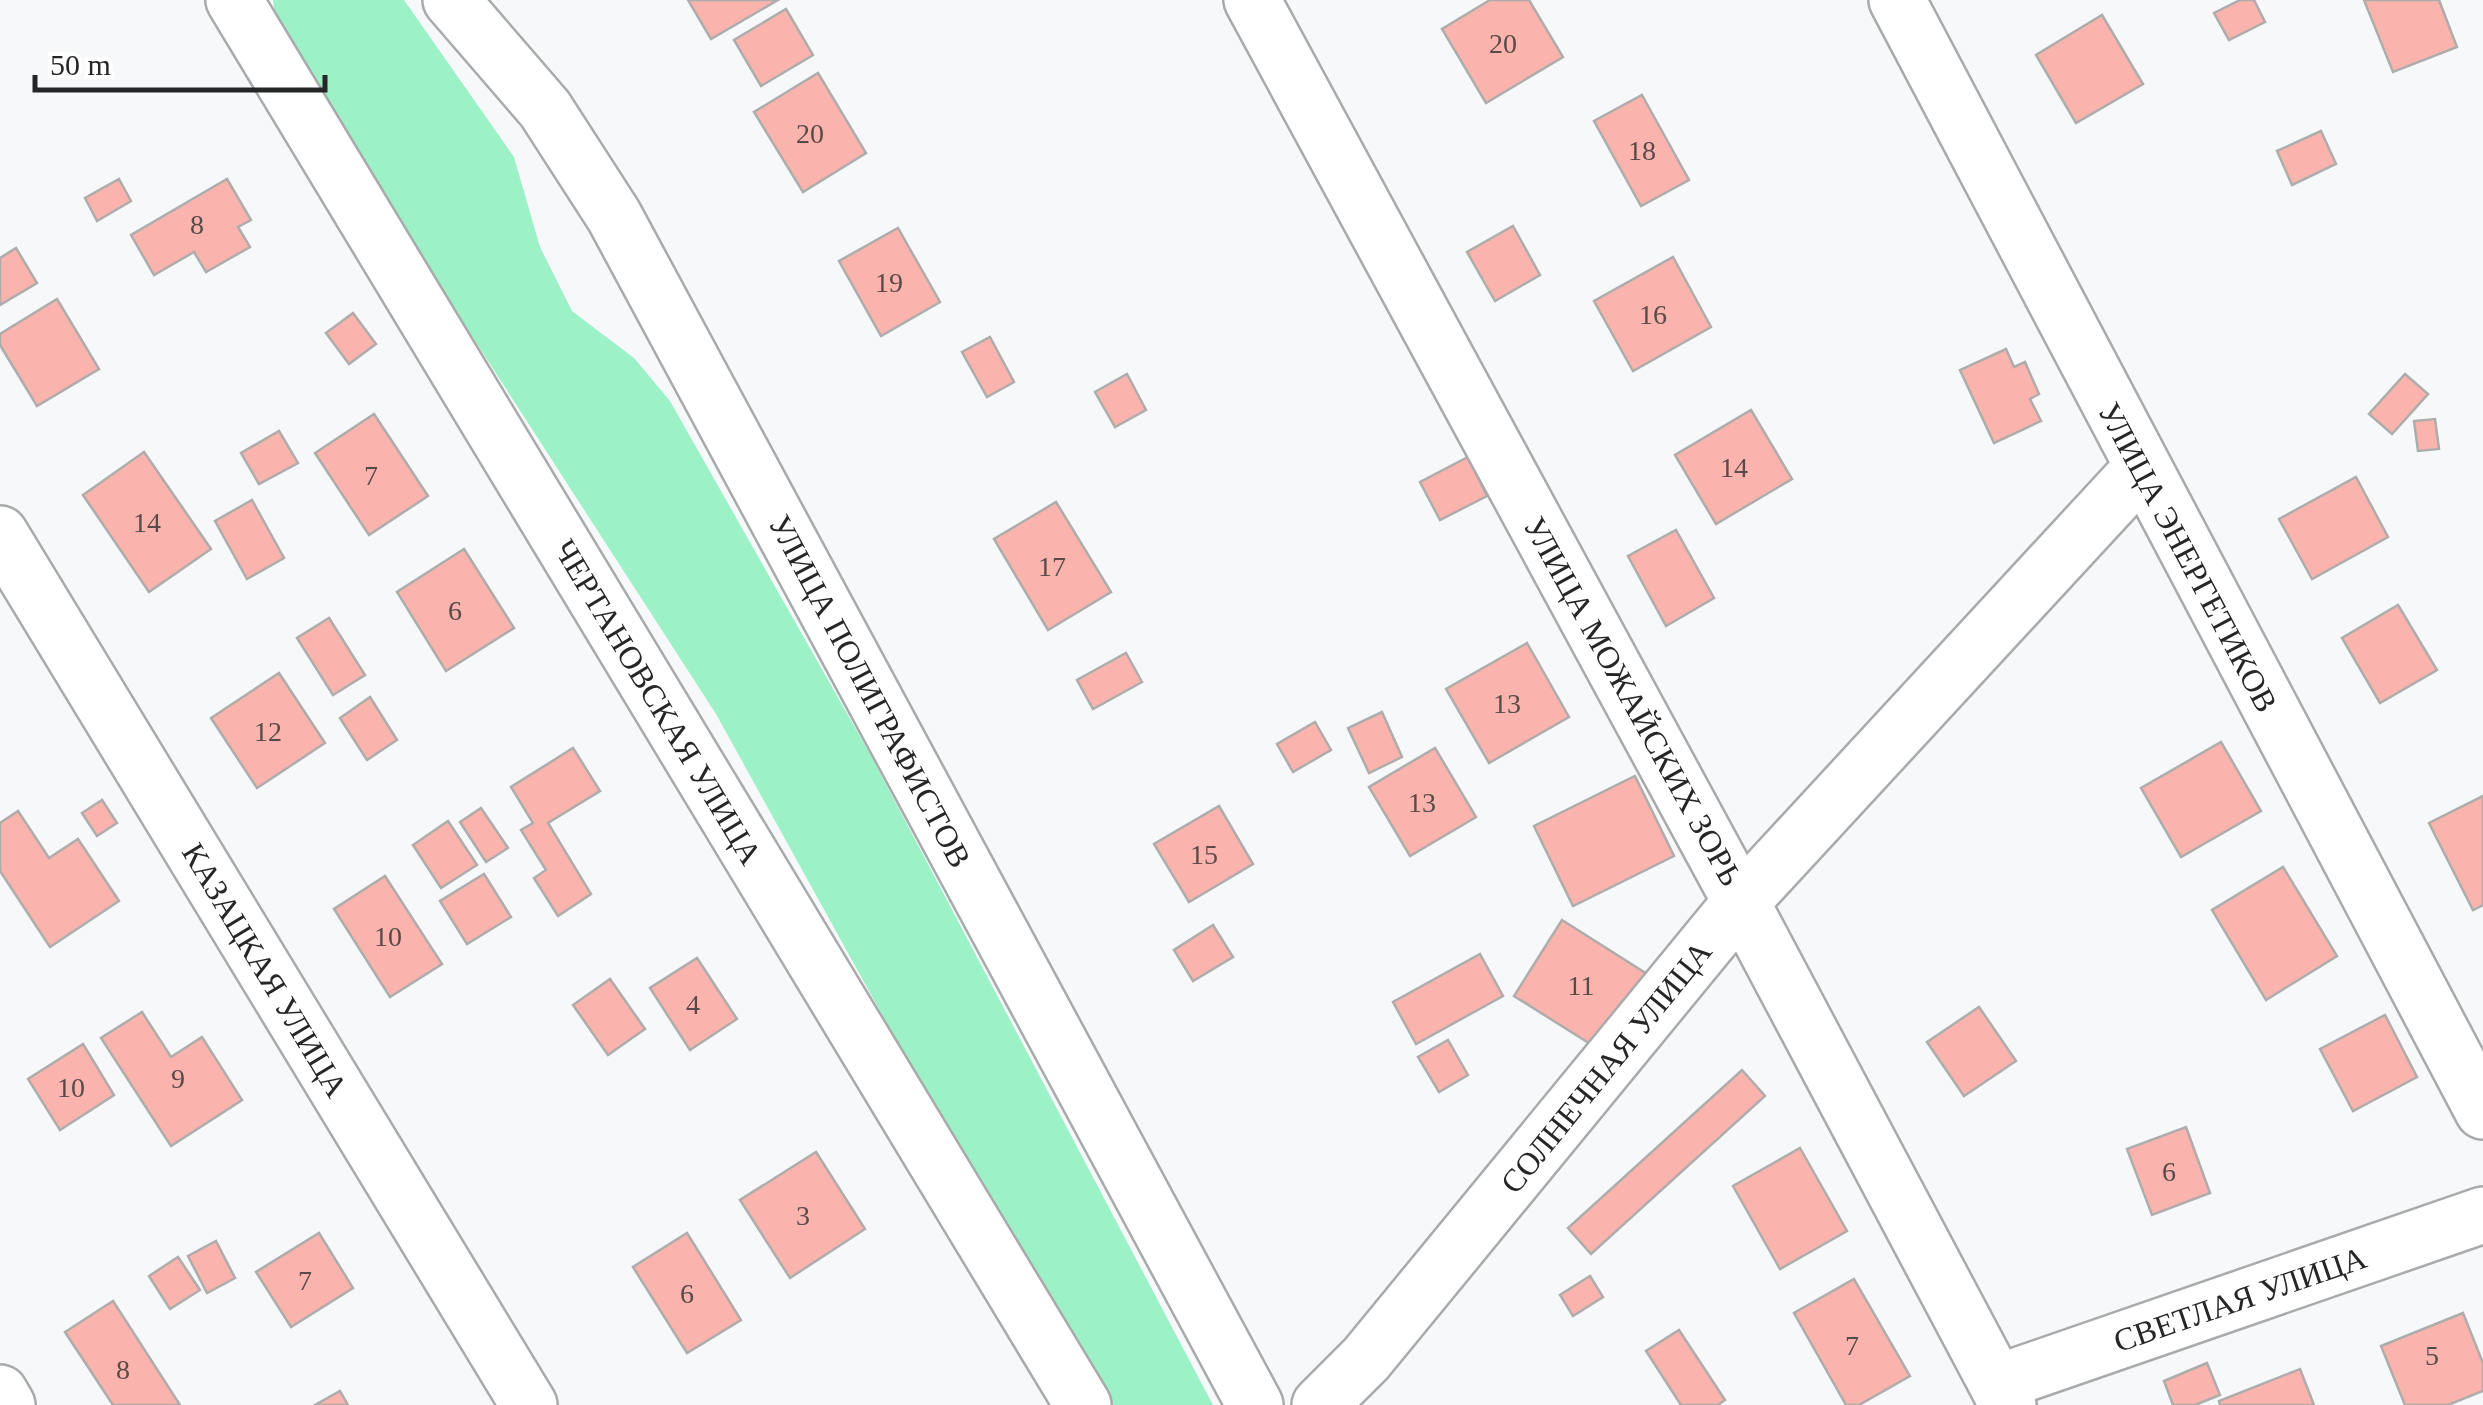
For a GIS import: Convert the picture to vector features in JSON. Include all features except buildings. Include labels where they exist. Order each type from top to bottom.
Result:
[{"type":"street","name":"ЧЕРТАНОВСКАЯ УЛИЦА","points":[[234,0],[1083,1405]]},
{"type":"street","name":"УЛИЦА ПОЛИГРАФИСТОВ","points":[[451,0],[545,109],[614,216],[1255,1405]]},
{"type":"street","name":"УЛИЦА МОЖАЙСКИХ ЗОРЬ","points":[[1252,0],[1742,902],[2002,1394]]},
{"type":"street","name":"УЛИЦА ЭНЕРГЕТИКОВ","points":[[1897,0],[2483,1111]]},
{"type":"street","name":"СОЛНЕЧНАЯ УЛИЦА","points":[[1320,1405],[1366,1360],[1742,902],[2141,469]]},
{"type":"street","name":"КАЗАЦКАЯ УЛИЦА","points":[[0,534],[529,1405]]},
{"type":"street","name":"СВЕТЛАЯ УЛИЦА","points":[[2002,1394],[2483,1215]]},
{"type":"street","points":[[0,1393],[7,1405]]},
{"type":"green space","points":[[273,0],[404,0],[514,157],[540,247],[572,311],[634,358],[670,401],[870,754],[1213,1405],[1111,1405],[991,1212],[716,714],[435,279],[275,17]]}]
